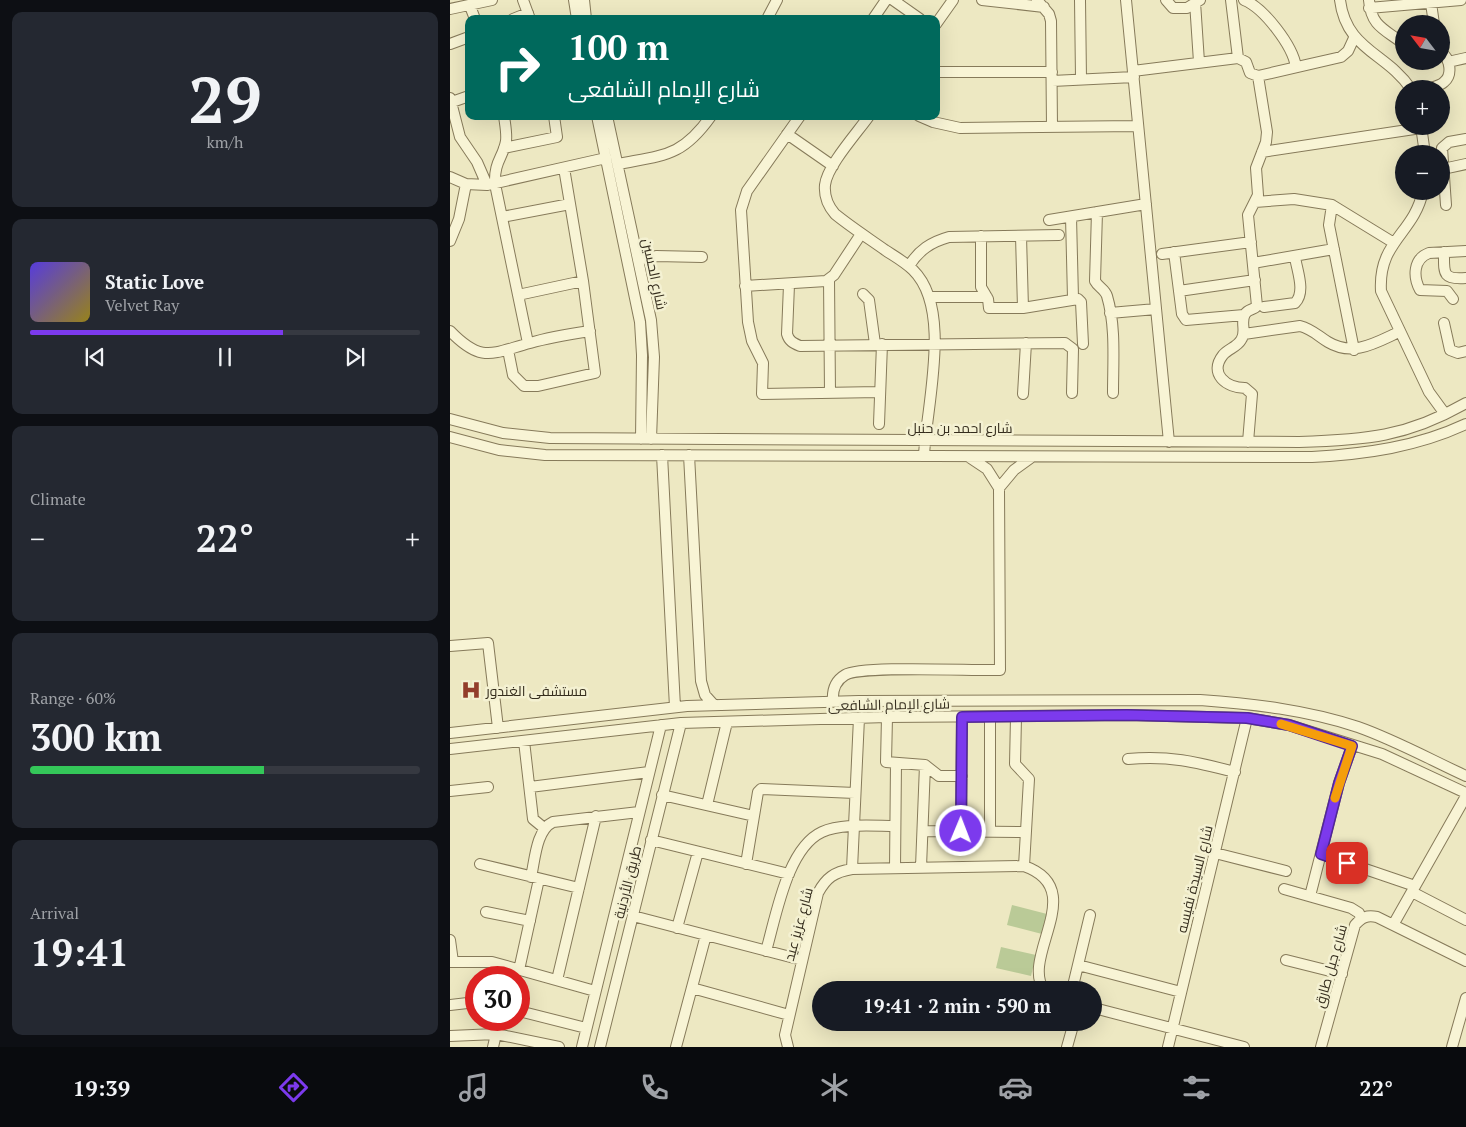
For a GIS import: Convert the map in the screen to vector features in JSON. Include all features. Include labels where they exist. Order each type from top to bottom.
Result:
[{"type":"street","points":[[450,9],[492,0]]},
{"type":"street","points":[[523,0],[529,15]]},
{"type":"street","points":[[574,0],[576,15]]},
{"type":"street","points":[[584,0],[586,15]]},
{"type":"street","points":[[772,15],[777,0]]},
{"type":"street","points":[[876,15],[886,0]]},
{"type":"street","points":[[893,0],[914,15]]},
{"type":"street","points":[[940,18],[953,0]]},
{"type":"street","points":[[982,0],[1040,4],[1051,21],[1052,127]]},
{"type":"street","points":[[1080,0],[1081,78]]},
{"type":"street","points":[[1126,0],[1169,442]]},
{"type":"street","points":[[1166,0],[1173,8],[1188,8],[1198,1]]},
{"type":"street","points":[[1231,0],[1238,58]]},
{"type":"street","points":[[1244,0],[1259,9],[1286,43],[1294,58],[1296,68]]},
{"type":"street","points":[[1340,0],[1346,24],[1354,38],[1405,80]]},
{"type":"street","points":[[1395,37],[1375,23],[1369,4],[1461,0]]},
{"type":"street","points":[[1198,1],[1200,62]]},
{"type":"street","points":[[1431,2],[1433,15]]},
{"type":"street","points":[[470,6],[474,15]]},
{"type":"street","points":[[450,44],[465,38]]},
{"type":"street","points":[[940,72],[1081,78],[1133,74],[1200,62],[1238,58],[1246,62],[1250,73],[1258,76],[1341,57],[1348,51],[1354,38]]},
{"type":"street","points":[[1450,62],[1466,58]]},
{"type":"street","points":[[1174,252],[1182,314],[1189,321],[1244,315],[1257,306],[1248,215],[1259,191],[1257,159],[1262,152],[1267,132],[1258,76]]},
{"type":"street","points":[[465,97],[451,100],[460,137],[491,184],[502,217],[528,343]]},
{"type":"street","points":[[491,184],[496,165],[504,148],[506,135],[504,120]]},
{"type":"street","points":[[504,148],[557,137],[555,120]]},
{"type":"street","name":"شارع الحسين","points":[[598,120],[638,311],[646,439]]},
{"type":"street","name":"شارع الحسين","points":[[608,120],[649,308],[654,357],[646,439]]},
{"type":"street","points":[[618,164],[671,154],[688,144],[708,120]]},
{"type":"street","points":[[797,120],[747,191],[743,200],[745,286],[749,332],[763,363],[762,394],[879,392]]},
{"type":"street","points":[[866,120],[833,166],[824,186],[829,207],[835,214],[909,266],[922,280],[930,297],[934,343],[932,392],[924,441],[924,456]]},
{"type":"street","points":[[928,120],[960,128],[1138,126]]},
{"type":"street","points":[[1262,152],[1395,131]]},
{"type":"street","points":[[787,134],[833,166]]},
{"type":"street","points":[[1445,145],[1449,142],[1466,139]]},
{"type":"street","points":[[450,177],[466,184],[491,184],[606,158]]},
{"type":"street","points":[[1450,167],[1466,164]]},
{"type":"street","points":[[508,350],[513,375],[524,386],[538,386],[595,373],[583,281],[564,168]]},
{"type":"street","points":[[450,241],[459,219],[466,184]]},
{"type":"street","points":[[1255,202],[1294,200],[1332,205],[1394,243]]},
{"type":"street","points":[[1420,200],[1413,217],[1384,258],[1380,283],[1381,291],[1399,332],[1432,397],[1445,414]]},
{"type":"street","points":[[1446,200],[1446,205]]},
{"type":"street","points":[[502,217],[570,204]]},
{"type":"street","points":[[1049,220],[1146,204]]},
{"type":"street","points":[[1332,205],[1329,225],[1354,350]]},
{"type":"street","points":[[1097,212],[1095,281],[1107,295],[1110,313],[1113,343],[1113,393]]},
{"type":"street","points":[[1071,217],[1073,298]]},
{"type":"street","points":[[745,286],[789,285],[829,280],[861,234]]},
{"type":"street","points":[[909,266],[924,247],[936,240],[949,237],[1059,235]]},
{"type":"street","points":[[982,236],[981,287],[987,297],[988,308],[1023,308],[1073,298],[1081,302],[1083,344]]},
{"type":"street","points":[[1020,236],[1023,308]]},
{"type":"street","points":[[1162,254],[1251,242]]},
{"type":"street","points":[[1253,262],[1294,257],[1334,249]]},
{"type":"street","points":[[1453,299],[1447,291],[1424,292],[1418,287],[1415,269],[1420,258],[1429,253],[1466,251]]},
{"type":"street","points":[[1444,252],[1444,270],[1447,276],[1453,279],[1466,278]]},
{"type":"street","points":[[639,260],[656,256],[702,257]]},
{"type":"street","points":[[1264,307],[1295,304],[1298,300],[1301,292],[1294,257]]},
{"type":"street","points":[[829,280],[830,393]]},
{"type":"street","points":[[1179,291],[1255,280]]},
{"type":"street","points":[[518,295],[583,281]]},
{"type":"street","points":[[789,285],[789,340],[800,346],[830,344],[1065,343],[1073,349],[1072,393]]},
{"type":"street","points":[[863,294],[869,300],[879,344],[879,424]]},
{"type":"street","points":[[930,297],[987,297]]},
{"type":"street","points":[[638,311],[649,308]]},
{"type":"street","points":[[1110,313],[1156,309]]},
{"type":"street","points":[[1244,315],[1244,334],[1240,342],[1224,354],[1218,367],[1222,380],[1227,385],[1234,388],[1245,388],[1252,394],[1248,442]]},
{"type":"street","points":[[1444,323],[1450,350],[1458,353],[1466,351]]},
{"type":"street","points":[[1244,334],[1300,326],[1308,328],[1336,346],[1354,350],[1366,347],[1399,332]]},
{"type":"street","points":[[450,331],[459,340],[478,351],[499,353],[528,343],[590,331]]},
{"type":"street","points":[[1023,394],[1026,343]]},
{"type":"street","points":[[1424,423],[1433,411],[1432,397]]},
{"type":"street","name":"شارع احمد بن حنبل","points":[[450,418],[503,433],[550,438],[1169,442],[1318,441],[1371,439],[1398,433],[1445,414],[1466,403]]},
{"type":"street","name":"شارع احمد بن حنبل","points":[[450,437],[499,450],[545,455],[1312,457],[1361,454],[1395,448],[1428,440],[1466,424]]},
{"type":"street","points":[[499,450],[503,433]]},
{"type":"street","points":[[1312,457],[1318,441]]},
{"type":"street","points":[[662,455],[675,707]]},
{"type":"street","points":[[689,455],[701,681],[705,695],[714,705]]},
{"type":"street","points":[[833,702],[835,684],[846,674],[873,670],[1000,670],[999,488],[986,469],[968,456]]},
{"type":"street","points":[[999,488],[1014,470],[1033,456]]},
{"type":"street","points":[[450,646],[488,643],[498,728]]},
{"type":"street","name":"شارع الإمام الشافعى","points":[[450,733],[675,707],[714,705],[833,702],[1200,700],[1292,710],[1359,728],[1466,776]]},
{"type":"street","points":[[976,702],[976,717]]},
{"type":"street","name":"شارع الإمام الشافعى","points":[[450,749],[681,723],[887,717],[1127,715],[1247,718],[1289,725],[1382,754],[1466,795]]},
{"type":"street","points":[[1016,716],[1015,764],[1029,779],[1024,866],[1037,870],[1047,880],[1052,892],[1052,906],[1038,974],[1041,981]]},
{"type":"street","points":[[887,717],[886,760],[888,764],[925,764],[939,776],[962,776]]},
{"type":"street","points":[[961,831],[962,717]]},
{"type":"street","points":[[990,717],[990,831]]},
{"type":"street","points":[[852,869],[859,718]]},
{"type":"street","name":"شارع السيدة نفيسه","points":[[1168,1047],[1247,718]]},
{"type":"street","points":[[707,805],[727,722]]},
{"type":"street","name":"طريق الأردنية","points":[[600,1047],[681,723]]},
{"type":"street","name":"طريق الأردنية","points":[[582,1047],[661,725]]},
{"type":"street","points":[[524,741],[533,819],[544,828]]},
{"type":"street","points":[[1310,896],[1339,783],[1352,746]]},
{"type":"street","points":[[1128,759],[1147,757],[1187,759],[1235,772]]},
{"type":"street","points":[[895,868],[896,763]]},
{"type":"street","points":[[921,867],[925,764]]},
{"type":"street","points":[[530,787],[649,772]]},
{"type":"street","points":[[450,791],[488,787]]},
{"type":"street","points":[[746,864],[758,792],[761,789],[856,793]]},
{"type":"street","points":[[662,795],[754,816]]},
{"type":"street","points":[[1394,925],[1466,795]]},
{"type":"street","points":[[520,966],[530,921],[544,828],[553,822],[640,812]]},
{"type":"street","points":[[556,980],[596,816]]},
{"type":"street","points":[[766,951],[788,874],[802,850],[822,832],[854,826],[895,826]]},
{"type":"street","points":[[922,831],[1026,832]]},
{"type":"street","points":[[651,840],[788,874]]},
{"type":"street","points":[[677,928],[698,852]]},
{"type":"street","points":[[1215,854],[1286,871]]},
{"type":"street","points":[[1321,854],[1414,889],[1466,920]]},
{"type":"street","points":[[480,864],[579,888]]},
{"type":"street","name":"شارع عزيز عيد","points":[[788,1047],[785,1035],[789,1015],[818,894],[825,880],[837,872],[852,869],[1024,866]]},
{"type":"street","points":[[1284,889],[1356,910],[1361,918]]},
{"type":"street","points":[[486,912],[530,921]]},
{"type":"street","points":[[1074,981],[1090,915]]},
{"type":"street","points":[[633,916],[802,960]]},
{"type":"street","name":"شارع جبل طارق","points":[[1321,1047],[1355,925],[1361,918],[1377,917],[1466,961]]},
{"type":"street","points":[[676,1047],[706,935]]},
{"type":"street","points":[[450,940],[451,962],[492,962],[506,966]]},
{"type":"street","points":[[1286,960],[1342,974]]},
{"type":"street","points":[[1078,966],[1181,992]]},
{"type":"street","points":[[530,973],[596,991]]},
{"type":"street","points":[[692,988],[789,1015]]},
{"type":"street","points":[[1452,1047],[1466,998]]},
{"type":"street","points":[[450,1005],[465,1003]]},
{"type":"street","points":[[1102,1010],[1244,1047]]},
{"type":"street","points":[[530,1014],[586,1028]]},
{"type":"street","points":[[1067,1047],[1071,1031]]},
{"type":"street","points":[[450,1036],[496,1034],[536,1045],[559,1047]]},
{"type":"street","points":[[493,1047],[496,1034]]},
{"type":"green space","points":[[1012,905],[1047,914],[1042,934],[1007,925]]},
{"type":"green space","points":[[1001,947],[1036,955],[1031,976],[996,968]]},
{"type":"slow traffic","points":[[1281,724],[1352,746],[1335,798]]},
{"type":"place","name":"مستشفى الغندور","points":[[471,690]]},
{"type":"route","points":[[961,831],[962,717],[1127,715],[1247,718],[1289,725],[1352,746],[1339,783],[1321,854],[1347,863]]}]
